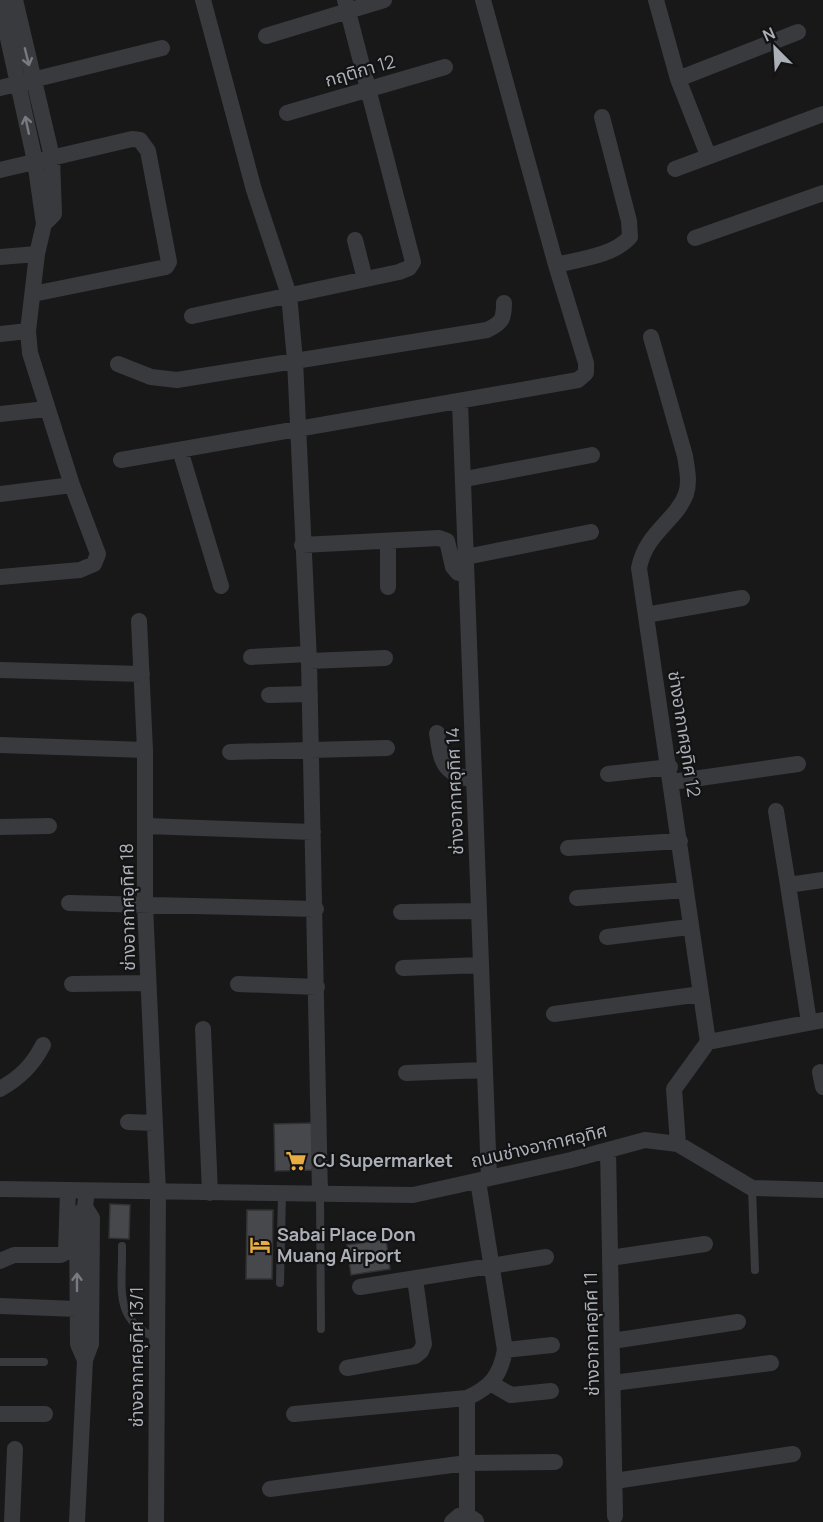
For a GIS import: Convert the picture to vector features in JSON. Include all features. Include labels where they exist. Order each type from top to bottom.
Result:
[{"type":"street","points":[[203,0],[254,190],[289,295],[295,360],[309,657],[316,909],[320,1194]]},
{"type":"street","points":[[266,36],[346,6],[384,0]]},
{"type":"street","points":[[121,460],[460,402],[578,380],[586,374],[586,363],[556,265],[483,0]]},
{"type":"street","points":[[656,0],[678,79],[708,155]]},
{"type":"street","points":[[0,578],[80,570],[94,564],[98,554],[33,368],[28,331],[37,254],[44,224],[25,82],[8,2]]},
{"type":"street","points":[[192,316],[399,272],[409,268],[413,262],[346,6]]},
{"type":"street","points":[[678,79],[798,32]]},
{"type":"street","points":[[0,88],[162,48]]},
{"type":"street","name":"กฤติกา 12","points":[[287,113],[445,67]]},
{"type":"street","points":[[25,82],[52,158],[54,214],[44,224]]},
{"type":"street","points":[[675,170],[708,155],[823,114]]},
{"type":"street","points":[[556,265],[611,250],[624,244],[630,237],[629,221],[602,117]]},
{"type":"street","points":[[0,170],[132,139],[145,144],[148,151],[169,262],[166,267],[159,271],[33,294]]},
{"type":"street","points":[[695,238],[823,193]]},
{"type":"street","points":[[355,240],[365,279]]},
{"type":"street","points":[[0,257],[37,254]]},
{"type":"street","points":[[118,364],[164,381],[487,330],[500,324],[504,318],[504,303]]},
{"type":"street","points":[[0,334],[28,331]]},
{"type":"street","name":"ช่างอากาศอุทิศ 12","points":[[651,337],[685,456],[688,476],[686,494],[642,554],[639,568],[671,775],[687,890],[689,927],[708,1042]]},
{"type":"street","name":"ช่างอากาศอุทิศ 14","points":[[460,402],[465,479],[466,565],[485,1070],[483,1180],[492,1266],[506,1350]]},
{"type":"street","points":[[0,414],[46,409]]},
{"type":"street","points":[[180,450],[221,586]]},
{"type":"street","points":[[465,479],[592,455]]},
{"type":"street","points":[[0,494],[72,485]]},
{"type":"street","points":[[302,545],[438,538],[447,541],[453,567],[458,573],[466,565],[591,532]]},
{"type":"street","points":[[388,541],[388,588]]},
{"type":"street","points":[[646,615],[742,598]]},
{"type":"street","name":"ช่างอากาศอุทิศ 18","points":[[139,621],[145,750],[145,906],[158,1192]]},
{"type":"street","points":[[251,657],[385,658]]},
{"type":"street","points":[[0,670],[142,674]]},
{"type":"street","points":[[269,695],[310,694]]},
{"type":"street","points":[[436,733],[441,760],[449,771],[474,780]]},
{"type":"street","points":[[0,745],[145,750]]},
{"type":"street","points":[[230,752],[387,748]]},
{"type":"street","points":[[608,774],[671,775],[798,764]]},
{"type":"street","points":[[678,1144],[674,1089],[708,1042],[816,1021],[788,885],[776,811]]},
{"type":"street","points":[[0,827],[49,826]]},
{"type":"street","points":[[146,826],[313,832]]},
{"type":"street","points":[[568,848],[680,841]]},
{"type":"street","points":[[788,885],[823,880]]},
{"type":"street","points":[[577,898],[687,890]]},
{"type":"street","points":[[69,903],[316,909]]},
{"type":"street","points":[[401,912],[479,911]]},
{"type":"street","points":[[607,937],[689,927]]},
{"type":"street","points":[[404,968],[481,964]]},
{"type":"street","points":[[72,984],[148,983]]},
{"type":"street","points":[[238,984],[317,987]]},
{"type":"street","points":[[554,1014],[701,994]]},
{"type":"street","points":[[203,1029],[210,1193]]},
{"type":"street","points":[[0,1089],[16,1080],[35,1062],[43,1045]]},
{"type":"street","points":[[406,1073],[485,1070]]},
{"type":"street","points":[[128,1122],[155,1123]]},
{"type":"street","name":"ถนนช่างอากาศอุทิศ","points":[[0,1189],[68,1191],[86,1199],[158,1192],[413,1195],[645,1140],[678,1144],[752,1188],[823,1190]]},
{"type":"street","name":"ช่างอากาศอุทิศ 11","points":[[608,1150],[615,1516]]},
{"type":"street","points":[[0,1261],[14,1256],[61,1255],[66,1252],[68,1191]]},
{"type":"street","name":"ช่างอากาศอุทิศ 13/1","points":[[156,1522],[158,1192]]},
{"type":"street","points":[[85,1360],[78,1344],[77,1218],[86,1199]]},
{"type":"street","points":[[77,1522],[85,1360],[91,1344],[92,1218],[86,1199]]},
{"type":"street","points":[[610,1258],[705,1244]]},
{"type":"street","points":[[360,1287],[546,1257]]},
{"type":"street","points":[[347,1368],[415,1356],[421,1351],[424,1344],[414,1279]]},
{"type":"street","points":[[0,1306],[77,1309]]},
{"type":"street","points":[[612,1341],[738,1322]]},
{"type":"street","points":[[294,1414],[467,1398],[492,1384],[499,1373],[506,1350],[552,1345]]},
{"type":"street","points":[[614,1383],[771,1363]]},
{"type":"street","points":[[492,1384],[512,1395],[551,1391]]},
{"type":"street","points":[[465,1520],[467,1398]]},
{"type":"street","points":[[0,1413],[45,1414]]},
{"type":"street","points":[[12,1522],[15,1449]]},
{"type":"street","points":[[615,1481],[793,1454]]},
{"type":"street","points":[[270,1489],[467,1464],[555,1462]]},
{"type":"lane","points":[[752,1188],[755,1270]]},
{"type":"lane","points":[[280,1283],[282,1194]]},
{"type":"lane","points":[[320,1194],[321,1329]]},
{"type":"lane","points":[[122,1246],[123,1306],[128,1320],[139,1331],[156,1338]]},
{"type":"lane","points":[[0,1362],[44,1362]]},
{"type":"building","points":[[314,1123],[315,1170],[275,1171],[274,1124]]},
{"type":"building","points":[[110,1204],[130,1205],[129,1239],[109,1238]]},
{"type":"building","points":[[247,1210],[273,1210],[272,1279],[246,1279]]},
{"type":"building","points":[[386,1239],[390,1269],[351,1275],[347,1245]]},
{"type":"place","name":"CJ Supermarket","points":[[296,1161]]},
{"type":"place","name":"Sabai Place Don Muang Airport","points":[[260,1245]]}]
